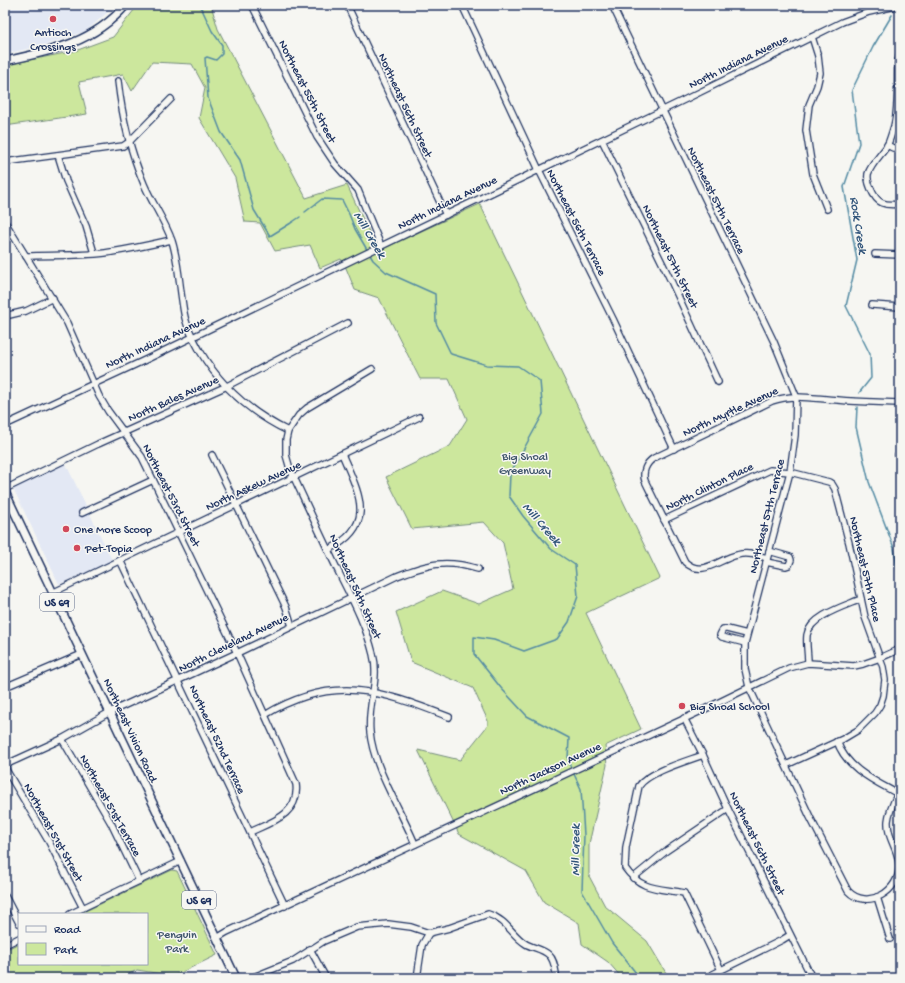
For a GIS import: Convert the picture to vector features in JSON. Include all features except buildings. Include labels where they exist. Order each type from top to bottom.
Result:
[{"type":"main road","points":[[5,61],[52,51],[83,39],[105,26],[126,5]]},
{"type":"main road","name":"Northeast Vivion Road","points":[[5,490],[52,593],[236,978]]},
{"type":"street","name":"Northeast 55th Street","points":[[252,5],[317,137],[335,164],[358,190],[381,246]]},
{"type":"street","name":"Northeast 56th Street","points":[[347,5],[446,215]]},
{"type":"street","name":"Northeast 56th Terrace","points":[[462,5],[539,170],[613,319],[674,449]]},
{"type":"street","name":"Northeast 57th Terrace","points":[[612,5],[774,342],[796,396],[795,435],[790,472],[747,634],[745,643],[745,669],[749,687],[810,817],[848,891],[852,895],[863,899],[877,897]]},
{"type":"street","points":[[867,5],[869,12]]},
{"type":"street","name":"North Indiana Avenue","points":[[5,424],[94,384],[363,255],[842,22],[869,12],[900,5]]},
{"type":"street","points":[[812,37],[818,56],[820,73],[817,86],[809,105],[806,130],[812,174],[827,209]]},
{"type":"street","points":[[900,54],[898,61],[898,122],[887,145],[868,174],[868,182],[876,199],[887,204],[900,204]]},
{"type":"street","points":[[118,82],[122,111],[129,142],[143,182],[171,240],[176,256],[185,320],[192,337],[208,364],[227,386],[250,409],[288,431],[299,415],[307,408],[372,369]]},
{"type":"street","points":[[5,162],[123,146],[129,142],[171,99]]},
{"type":"street","name":"Northeast 57th Street","points":[[602,140],[672,283],[718,382]]},
{"type":"street","points":[[887,145],[893,148],[900,148]]},
{"type":"street","points":[[58,155],[66,181],[86,226],[94,253]]},
{"type":"street","name":"Northeast 53rd Street","points":[[5,222],[67,323],[99,396],[108,411],[142,457],[237,653],[296,784],[293,804],[285,814],[250,832]]},
{"type":"street","points":[[26,256],[80,255],[137,248],[171,240]]},
{"type":"street","points":[[875,254],[900,256]]},
{"type":"street","points":[[5,316],[26,311],[53,298]]},
{"type":"street","points":[[872,305],[900,307]]},
{"type":"street","name":"North Bales Avenue","points":[[5,490],[124,432],[227,386],[348,323]]},
{"type":"street","name":"North Myrtle Avenue","points":[[664,520],[645,482],[644,475],[646,465],[654,458],[785,397],[796,396],[863,402],[900,402]]},
{"type":"street","name":"North Askew Avenue","points":[[52,593],[419,417]]},
{"type":"street","name":"Northeast 54th Street","points":[[288,431],[286,455],[290,469],[363,623],[373,654],[376,673],[370,716],[370,734],[380,770],[415,844]]},
{"type":"street","points":[[328,550],[340,544],[350,535],[356,527],[360,515],[360,496],[342,454]]},
{"type":"street","points":[[212,455],[286,607],[292,626]]},
{"type":"street","name":"North Clinton Place","points":[[664,520],[767,470],[790,472],[832,484]]},
{"type":"street","points":[[82,513],[153,480]]},
{"type":"street","name":"Northeast 57th Place","points":[[786,765],[848,736],[863,726],[880,705],[884,689],[880,658],[869,629],[849,543],[835,489],[832,484]]},
{"type":"street","points":[[664,520],[685,562],[696,568],[707,568],[739,554],[750,554],[786,566],[790,565],[790,557],[769,551]]},
{"type":"street","name":"Northeast 52nd Terrace","points":[[120,560],[285,906]]},
{"type":"street","name":"North Cleveland Avenue","points":[[5,766],[62,739],[110,712],[397,576],[430,565],[454,563],[478,569]]},
{"type":"street","points":[[808,663],[807,637],[808,630],[813,622],[861,599]]},
{"type":"street","points":[[745,643],[722,637],[720,635],[723,629],[747,634]]},
{"type":"street","name":"North Jackson Avenue","points":[[217,938],[789,668],[808,663],[854,666],[871,662],[900,649]]},
{"type":"street","points":[[5,687],[82,654]]},
{"type":"street","points":[[265,715],[294,700],[316,693],[338,690],[374,692],[406,700],[449,717]]},
{"type":"street","name":"Northeast 56th Street","points":[[684,718],[812,978]]},
{"type":"street","name":"Northeast 51st Terrace","points":[[62,739],[111,823],[139,882]]},
{"type":"street","points":[[837,741],[842,752],[856,768],[899,793],[889,815],[888,829],[891,842],[898,858],[899,878],[888,892],[877,897],[890,939]]},
{"type":"street","points":[[703,755],[650,775],[639,786],[625,853],[625,868],[633,878],[645,886],[684,893],[721,970]]},
{"type":"street","name":"Northeast 51st Street","points":[[5,766],[49,842],[83,908]]},
{"type":"street","points":[[633,878],[666,851],[728,809]]},
{"type":"street","points":[[72,913],[180,862]]},
{"type":"street","points":[[5,896],[18,921]]},
{"type":"street","points":[[251,978],[293,961],[310,949],[339,934],[357,927],[388,924],[411,927],[429,933],[449,928],[488,914],[500,919],[519,939],[550,956],[554,964],[557,978]]},
{"type":"street","points":[[417,978],[422,945],[429,933]]},
{"type":"street","points":[[705,978],[790,935]]},
{"type":"street","points":[[5,945],[18,938]]},
{"type":"street","points":[[310,949],[326,978]]},
{"type":"shaded area","name":"Antioch Crossings","points":[[5,5],[116,5],[86,31],[45,45],[5,54]]},
{"type":"shaded area","points":[[65,462],[112,560],[59,584],[13,488]]},
{"type":"green space","name":"Big Shoal Greenway","points":[[138,5],[211,5],[218,29],[306,198],[347,185],[378,251],[480,204],[660,578],[586,613],[641,729],[605,746],[607,765],[589,844],[589,876],[605,906],[647,941],[669,978],[622,978],[608,962],[582,944],[579,923],[544,902],[526,871],[459,834],[418,750],[460,760],[488,725],[488,721],[473,688],[411,662],[396,612],[442,591],[479,604],[513,589],[503,543],[484,522],[412,529],[386,477],[450,446],[467,419],[449,379],[420,379],[379,298],[355,290],[341,259],[320,268],[310,245],[275,251],[260,223],[245,222],[235,178],[199,118],[205,88],[192,64],[152,62],[132,91],[123,74],[79,82],[87,114],[5,126],[5,65],[75,51],[113,37]]},
{"type":"green space","name":"Penguin Park","points":[[172,870],[177,871],[217,955],[174,976],[137,970],[121,978],[5,978],[5,950],[18,944],[18,965],[148,965],[148,913],[81,913]]},
{"type":"waterway","name":"Mill Creek","points":[[200,5],[212,31],[222,45],[222,54],[216,60],[207,57],[205,58],[208,98],[221,132],[240,160],[254,210],[270,236],[300,217]]},
{"type":"waterway","name":"Rock Creek","points":[[859,393],[871,378],[870,354],[846,306],[857,260],[844,187],[859,143],[852,90],[873,47],[892,15]]},
{"type":"waterway","name":"Mill Creek","points":[[305,212],[322,199],[342,200],[355,229],[373,260],[386,272],[435,294],[436,323],[451,354],[487,365],[518,366],[540,381],[543,414],[510,474],[509,496],[523,516],[551,549],[575,565],[578,596],[569,622],[557,639],[524,651],[494,640],[474,637],[474,654],[501,688],[527,716],[569,738],[568,759],[571,768]]},
{"type":"waterway","name":"Rock Creek","points":[[857,407],[856,427],[869,482],[894,548],[900,588]]},
{"type":"waterway","name":"Mill Creek","points":[[573,772],[581,789],[584,835],[582,891],[612,943],[640,978]]},
{"type":"place","name":"Antioch Crossings","points":[[53,19]]},
{"type":"place","name":"One More Scoop","points":[[66,529]]},
{"type":"place","name":"Pet-Topia","points":[[77,548]]},
{"type":"place","name":"Big Shoal School","points":[[682,706]]}]
